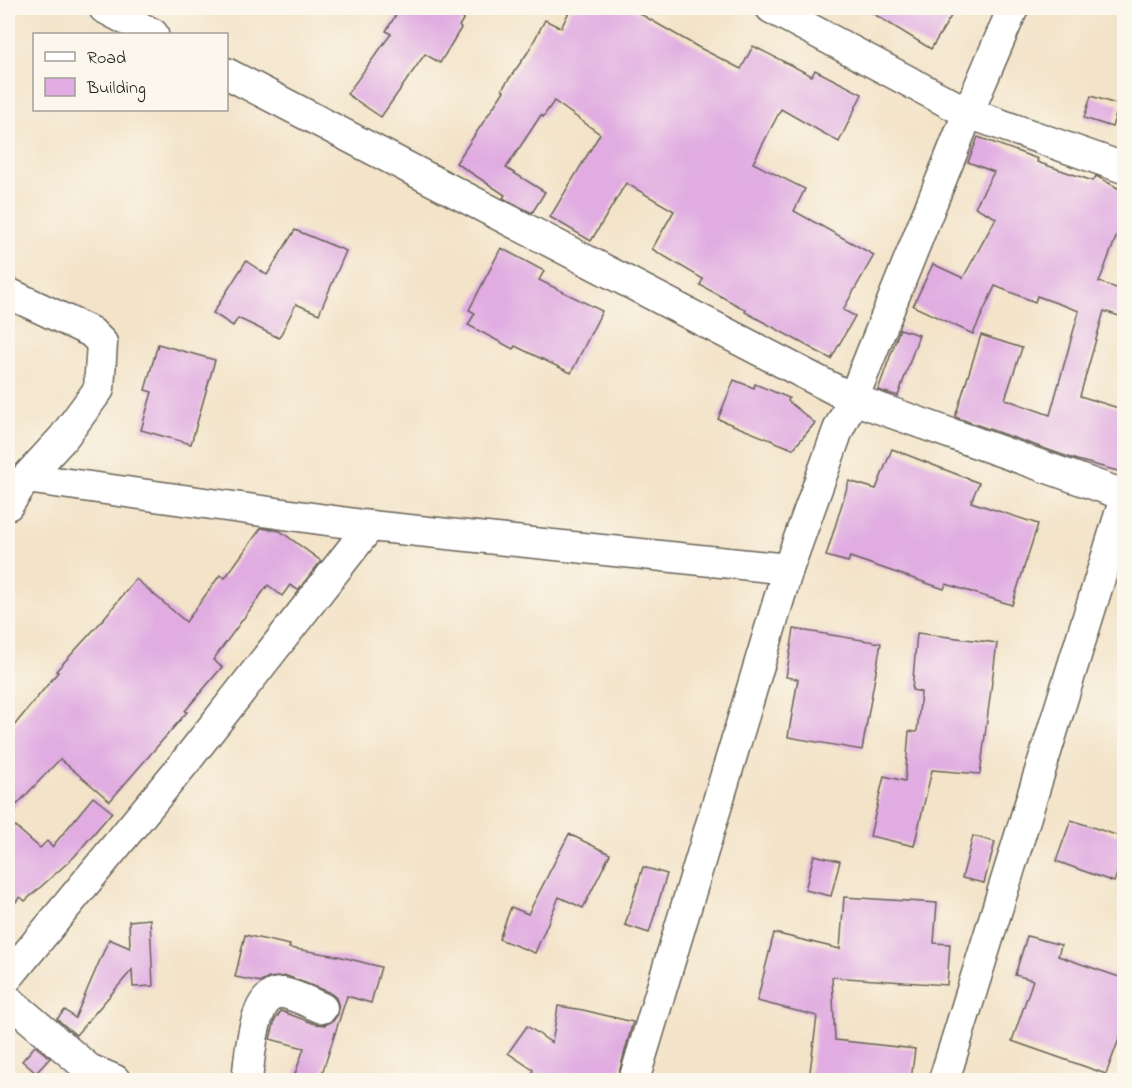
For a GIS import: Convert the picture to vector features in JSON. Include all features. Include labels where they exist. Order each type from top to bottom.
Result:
[{"type":"street","points":[[104,8],[151,33]]},
{"type":"street","points":[[771,8],[968,113],[1125,168]]},
{"type":"street","points":[[634,1080],[788,569],[838,430],[853,399],[968,113],[1013,8]]},
{"type":"street","points":[[228,74],[853,399],[1125,495]]},
{"type":"street","points":[[8,293],[91,332],[102,343],[99,389],[63,438],[26,478],[8,505]]},
{"type":"street","points":[[26,478],[370,526],[788,569]]},
{"type":"street","points":[[944,1080],[1125,501]]},
{"type":"street","points":[[8,977],[186,761],[370,526]]},
{"type":"street","points":[[247,1080],[255,1026],[260,1008],[267,998],[272,994],[283,993],[322,1008]]},
{"type":"street","points":[[8,1000],[89,1069],[115,1080]]},
{"type":"building","points":[[400,8],[470,8],[440,63],[425,54],[381,117],[347,94],[391,34],[386,31]]},
{"type":"building","points":[[571,8],[630,8],[741,69],[753,46],[812,76],[815,70],[862,94],[839,142],[781,109],[753,163],[805,189],[794,211],[874,255],[843,310],[855,316],[831,359],[700,285],[703,279],[652,249],[674,211],[626,183],[591,241],[550,217],[600,134],[554,101],[543,117],[541,115],[506,168],[545,192],[532,213],[503,198],[505,195],[456,163],[504,91],[502,89],[528,52],[545,20],[561,28]]},
{"type":"building","points":[[864,8],[956,8],[931,49]]},
{"type":"building","points":[[1091,96],[1119,105],[1112,127],[1084,118]]},
{"type":"building","points":[[978,137],[1038,159],[1037,162],[1093,181],[1096,176],[1125,192],[1125,214],[1099,282],[1125,291],[1125,318],[1104,311],[1080,396],[1125,410],[1125,473],[1077,460],[955,417],[981,335],[1022,348],[1005,399],[1050,415],[1079,311],[1037,296],[1035,302],[995,286],[973,334],[913,306],[933,264],[963,278],[996,218],[975,207],[994,172],[968,162]]},
{"type":"building","points":[[295,230],[346,251],[319,314],[296,304],[279,338],[238,318],[233,326],[213,313],[246,261],[267,275]]},
{"type":"building","points":[[501,248],[544,271],[539,280],[602,311],[571,373],[515,346],[513,349],[468,325],[475,313],[469,310]]},
{"type":"building","points":[[900,329],[919,335],[898,396],[878,390]]},
{"type":"building","points":[[158,344],[215,360],[191,444],[141,430],[152,392],[145,390]]},
{"type":"building","points":[[734,380],[754,388],[755,384],[789,398],[788,401],[815,423],[793,449],[718,419]]},
{"type":"building","points":[[892,449],[979,483],[971,502],[1038,524],[1012,605],[946,584],[944,589],[850,557],[848,562],[826,556],[849,481],[876,489]]},
{"type":"building","points":[[261,528],[280,531],[321,561],[298,590],[290,585],[282,596],[268,585],[213,660],[222,667],[185,711],[187,712],[110,801],[60,759],[8,814],[8,733],[58,672],[56,671],[136,579],[186,622],[220,575],[225,578]]},
{"type":"building","points":[[794,629],[881,643],[862,750],[788,737],[798,679],[786,677]]},
{"type":"building","points":[[917,633],[997,643],[980,774],[932,770],[914,846],[870,836],[884,776],[905,781],[909,731],[917,732],[921,692],[912,690]]},
{"type":"building","points":[[93,797],[112,812],[74,857],[25,901],[20,897],[8,911],[8,820],[40,848],[47,841],[52,847]]},
{"type":"building","points":[[1071,820],[1125,838],[1125,851],[1114,882],[1056,861]]},
{"type":"building","points":[[569,834],[610,854],[583,908],[559,897],[535,953],[499,939],[511,907],[528,914]]},
{"type":"building","points":[[973,836],[995,842],[984,883],[962,878]]},
{"type":"building","points":[[814,855],[840,861],[831,896],[805,890]]},
{"type":"building","points":[[643,867],[667,874],[649,933],[625,925]]},
{"type":"building","points":[[844,897],[937,903],[934,943],[950,944],[947,985],[832,977],[835,1040],[915,1049],[911,1080],[809,1080],[817,1016],[757,1001],[774,933],[840,949]]},
{"type":"building","points":[[150,919],[153,986],[133,987],[132,970],[76,1035],[57,1019],[65,1010],[75,1018],[109,939],[130,948],[129,921]]},
{"type":"building","points":[[245,935],[290,945],[289,948],[338,956],[381,967],[371,1003],[347,996],[320,1080],[295,1074],[304,1048],[270,1039],[275,1020],[281,1011],[315,1024],[325,1025],[333,1021],[338,1014],[339,1007],[336,998],[329,992],[287,976],[269,978],[261,982],[235,977]]},
{"type":"building","points":[[1027,936],[1061,945],[1058,956],[1125,979],[1125,1023],[1106,1074],[1012,1041],[1033,980],[1015,975]]},
{"type":"building","points":[[558,1006],[633,1022],[617,1080],[530,1080],[533,1070],[508,1053],[527,1026],[552,1043]]},
{"type":"building","points":[[35,1046],[50,1058],[36,1073],[22,1061]]}]
